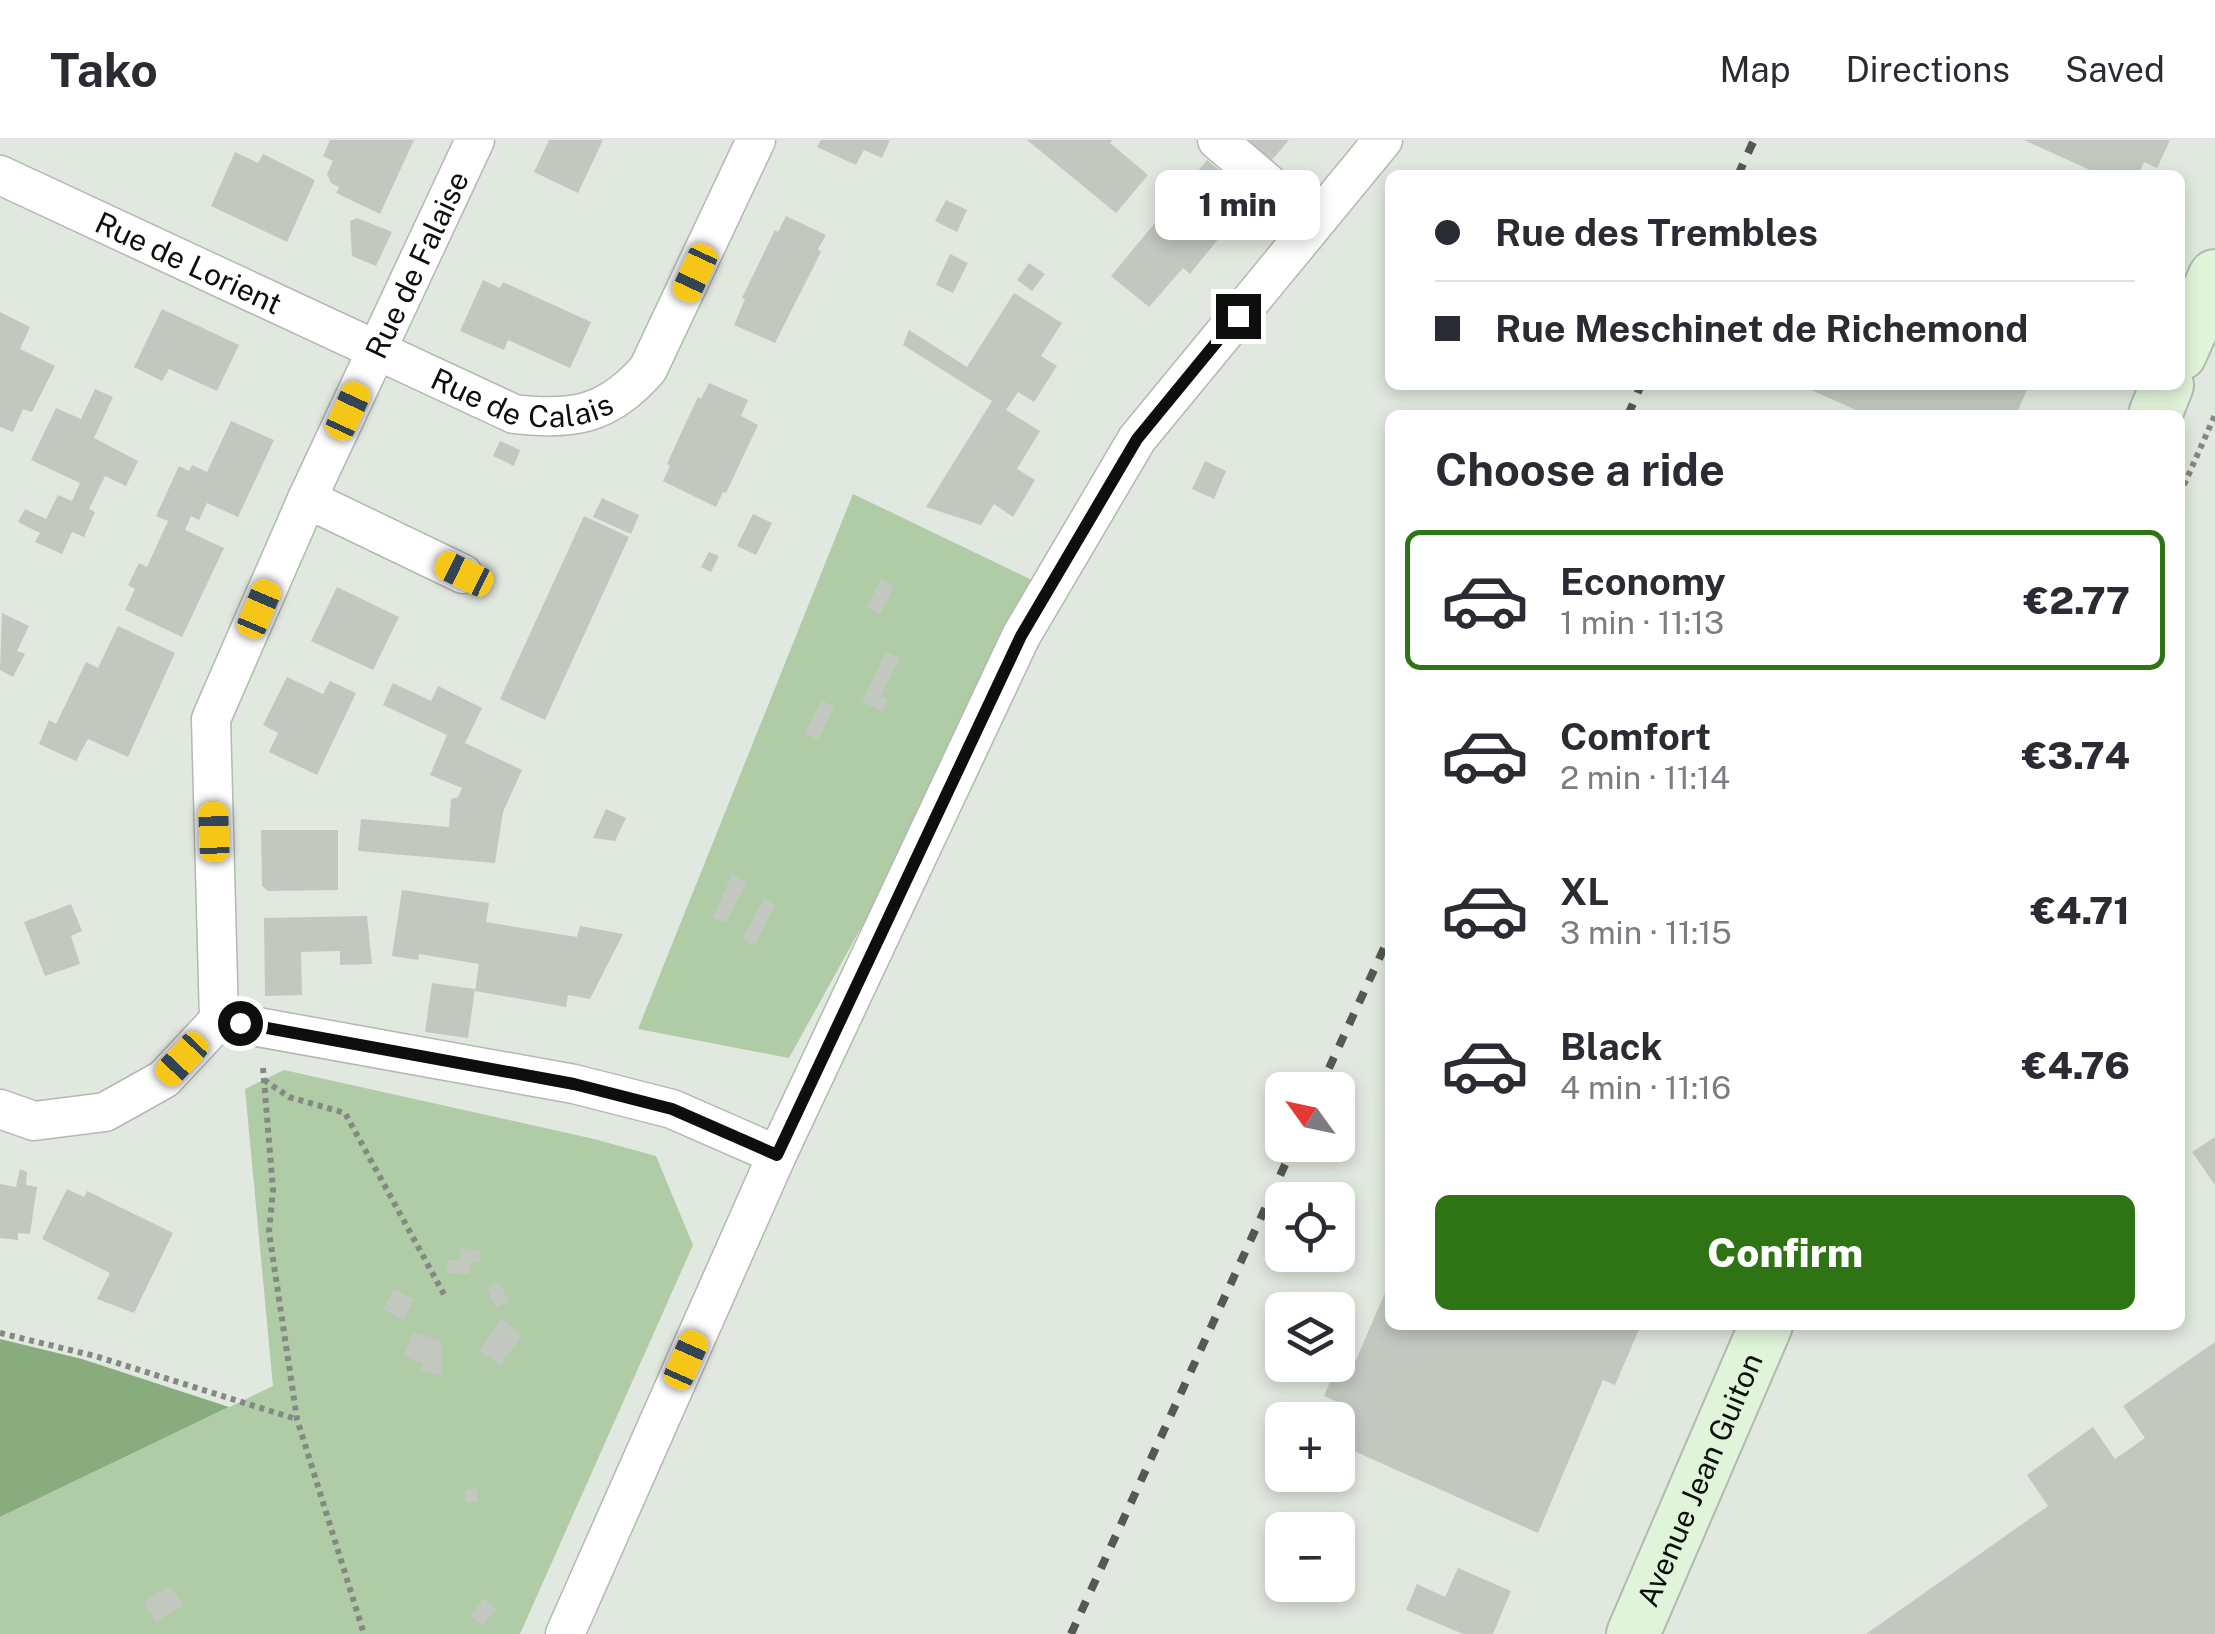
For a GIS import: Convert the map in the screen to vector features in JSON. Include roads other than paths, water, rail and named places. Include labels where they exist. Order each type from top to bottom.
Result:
[{"type":"main road","points":[[2185,343],[2215,276]]},
{"type":"main road","name":"Avenue Jean Guiton","points":[[1634,1634],[1764,1330]]},
{"type":"street","name":"Rue de Falaise","points":[[219,1020],[212,719],[307,499],[474,140]]},
{"type":"street","name":"Rue de Calais","points":[[375,352],[514,414],[574,416],[607,406],[630,390],[648,369],[756,140]]},
{"type":"street","points":[[1216,140],[1314,224]]},
{"type":"street","points":[[565,1634],[777,1155],[1021,636],[1137,439],[1382,140]]},
{"type":"street","name":"Rue de Lorient","points":[[0,175],[375,352]]},
{"type":"street","points":[[307,499],[464,574]]},
{"type":"street","points":[[0,1108],[34,1121],[106,1112],[164,1079],[219,1020],[574,1084],[672,1109],[777,1155]]},
{"type":"railway","points":[[1740,170],[1754,140]]},
{"type":"railway","points":[[1630,410],[1639,390]]},
{"type":"railway","points":[[1327,1072],[1385,946]]},
{"type":"railway","points":[[1071,1634],[1286,1162]]}]
